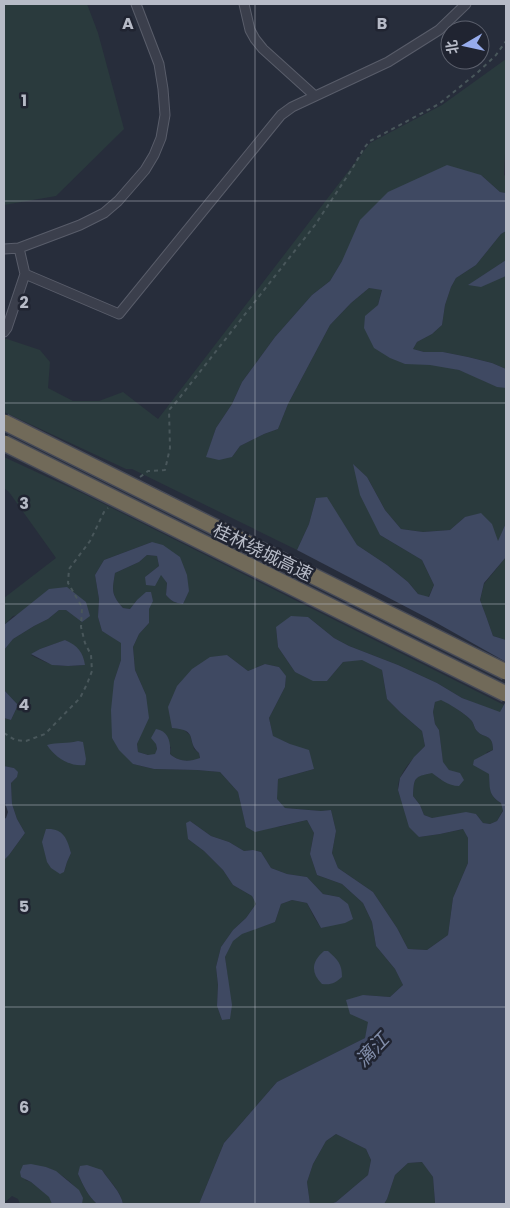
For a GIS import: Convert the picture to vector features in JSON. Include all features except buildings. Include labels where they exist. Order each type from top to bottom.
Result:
[{"type":"highway","name":"桂林绕城高速","points":[[4,422],[506,672]]},
{"type":"highway","name":"桂林绕城高速","points":[[4,444],[506,694]]},
{"type":"street","points":[[4,249],[19,248],[80,225],[104,213],[118,201],[145,170],[154,155],[161,138],[165,114],[163,89],[159,64],[136,4]]},
{"type":"street","points":[[244,4],[250,30],[259,44],[315,96]]},
{"type":"street","points":[[25,274],[119,314],[281,115],[292,107],[388,62],[439,30],[466,4]]},
{"type":"street","points":[[4,332],[25,274],[19,248]]},
{"type":"path","points":[[135,482],[148,470],[165,470],[170,448],[169,410],[315,225],[370,140],[439,104],[477,73],[496,55],[506,41]]},
{"type":"path","points":[[4,733],[15,740],[26,741],[45,734],[80,698],[87,684],[92,671],[91,655],[85,643],[81,627],[82,607],[68,583],[69,569],[90,540],[104,512],[110,506]]},
{"type":"shaded area","points":[[4,4],[87,4],[98,33],[124,129],[56,196],[4,205]]},
{"type":"shaded area","points":[[506,59],[506,153],[504,175],[506,176],[506,193],[500,192],[481,175],[342,261],[330,281],[312,295],[275,337],[242,382],[232,404],[216,428],[207,456],[232,457],[240,446],[278,429],[288,404],[330,325],[351,303],[369,288],[382,289],[378,305],[405,364],[453,368],[506,388],[506,523],[498,542],[465,517],[450,530],[423,532],[401,529],[385,510],[367,477],[353,465],[380,535],[422,560],[434,585],[428,598],[418,594],[408,582],[387,565],[357,545],[343,523],[316,498],[309,524],[297,550],[132,469],[126,469],[4,412],[4,338],[40,350],[50,362],[48,388],[73,401],[99,401],[123,392],[158,419],[370,143],[442,105]]},
{"type":"shaded area","points":[[506,231],[506,260],[469,285],[506,276],[506,369],[492,363],[468,357],[413,349],[417,342],[432,334],[442,325],[445,305],[456,278],[476,265],[501,234]]},
{"type":"shaded area","points":[[4,457],[84,494],[504,705],[500,713],[462,698],[437,683],[398,665],[349,646],[334,638],[308,617],[276,627],[278,647],[295,672],[327,681],[343,662],[362,659],[382,670],[387,699],[422,731],[425,746],[403,771],[398,783],[399,793],[419,837],[464,829],[468,838],[468,863],[453,898],[448,935],[427,950],[408,949],[397,928],[373,892],[338,868],[332,853],[336,831],[331,810],[285,808],[276,799],[278,779],[314,769],[290,744],[273,737],[269,718],[285,687],[286,677],[279,667],[265,664],[248,671],[227,655],[183,729],[190,735],[194,749],[199,753],[200,759],[181,760],[170,754],[171,747],[156,744],[157,750],[155,755],[138,752],[137,744],[142,731],[146,695],[135,670],[133,647],[139,634],[149,623],[149,609],[137,600],[130,609],[123,608],[113,592],[115,573],[139,562],[147,555],[157,556],[159,566],[145,577],[161,574],[167,583],[166,595],[178,603],[183,604],[189,590],[152,542],[104,560],[95,575],[99,599],[98,617],[102,631],[121,642],[121,660],[114,681],[133,764],[154,769],[220,772],[238,792],[246,826],[278,827],[307,820],[314,833],[310,854],[317,875],[342,884],[363,903],[372,922],[376,946],[395,969],[403,985],[390,997],[363,995],[369,1022],[365,1038],[277,1082],[224,1143],[199,1204],[123,1204],[117,1190],[102,1170],[78,1174],[88,1194],[97,1204],[82,1204],[79,1192],[75,1187],[64,1177],[46,1167],[25,1180],[31,1182],[50,1197],[52,1204],[20,1204],[18,1199],[12,1196],[4,1203],[4,857],[9,855],[25,833],[17,819],[12,804],[11,783],[17,777],[14,768],[4,766],[4,718],[11,720],[18,705],[4,690],[4,650],[13,639],[48,619],[59,610],[66,610],[82,621],[86,602],[13,616],[4,625],[4,598],[56,558],[9,492],[4,488]],"holes":[[[66,640],[84,665],[57,665],[45,662],[31,655],[40,649]],[[190,821],[211,836],[229,842],[244,851],[253,850],[261,852],[271,868],[287,874],[307,877],[323,894],[339,897],[331,925],[321,928],[307,903],[292,900],[281,904],[275,922],[242,933],[233,940],[225,957],[228,979],[222,1020],[217,1006],[218,985],[216,967],[221,947],[256,904],[252,896],[233,885],[223,870],[204,851],[188,839]],[[61,833],[71,853],[64,872]]]},
{"type":"shaded area","points":[[506,557],[506,640],[493,636],[480,600],[484,584]]},
{"type":"shaded area","points":[[441,699],[468,717],[477,731],[488,737],[493,745],[493,750],[487,752],[479,768],[490,774],[492,794],[501,803],[503,810],[497,821],[490,824],[483,823],[476,814],[432,818],[424,815],[420,805],[413,796],[415,781],[418,777],[432,772],[441,780],[449,770],[443,763],[439,730],[435,724],[433,712],[435,702]]},
{"type":"shaded area","points":[[336,1134],[366,1149],[371,1160],[368,1175],[336,1202],[330,1204],[310,1204],[307,1182],[313,1164],[326,1141]]},
{"type":"shaded area","points":[[423,1162],[433,1177],[435,1204],[384,1204],[395,1175],[408,1163]]},
{"type":"water","points":[[447,165],[481,175],[500,192],[506,193],[506,231],[501,234],[476,265],[456,278],[445,305],[442,325],[432,334],[417,342],[413,349],[424,352],[443,352],[492,363],[506,369],[506,388],[497,387],[459,370],[430,365],[405,364],[390,358],[374,348],[364,328],[365,316],[378,305],[382,290],[369,288],[351,303],[330,325],[288,404],[278,429],[240,446],[232,457],[219,460],[206,457],[216,428],[232,404],[242,382],[275,337],[312,295],[330,281],[342,261],[360,220],[388,192]]},
{"type":"water","points":[[506,260],[506,276],[481,287],[468,285]]},
{"type":"water","points":[[353,464],[367,477],[385,510],[401,529],[423,532],[450,530],[465,517],[481,513],[492,524],[498,541],[506,523],[506,557],[484,583],[480,600],[493,636],[506,640],[506,662],[435,622],[297,550],[309,524],[316,498],[327,497],[357,545],[387,565],[408,582],[418,594],[429,597],[434,585],[422,560],[380,535],[360,495]]},
{"type":"water","name":"漓江","points":[[152,542],[163,545],[180,557],[187,575],[189,591],[183,604],[173,601],[166,595],[167,583],[161,575],[155,586],[146,585],[145,577],[159,566],[157,556],[147,555],[139,562],[115,573],[113,592],[123,608],[130,609],[146,592],[151,592],[153,601],[149,609],[149,623],[139,634],[133,647],[135,670],[146,695],[149,718],[137,744],[138,752],[148,755],[155,754],[156,744],[151,738],[156,729],[164,732],[168,738],[170,754],[173,757],[184,760],[200,758],[189,734],[181,729],[172,728],[168,707],[177,686],[192,669],[210,657],[227,655],[248,671],[265,664],[279,667],[286,676],[285,687],[269,718],[273,736],[309,750],[314,769],[278,779],[277,799],[285,808],[331,810],[336,831],[332,853],[338,868],[373,892],[397,928],[408,949],[427,950],[448,935],[453,898],[468,863],[468,838],[463,829],[419,837],[409,827],[398,790],[400,778],[414,757],[425,746],[422,731],[387,699],[382,670],[362,660],[343,662],[327,681],[313,681],[295,672],[278,647],[276,627],[291,616],[308,617],[334,638],[349,646],[398,665],[437,683],[462,698],[500,712],[506,701],[506,1204],[435,1204],[433,1177],[422,1162],[408,1163],[395,1175],[384,1204],[330,1204],[336,1202],[368,1175],[371,1160],[366,1149],[336,1134],[326,1141],[313,1164],[307,1182],[310,1204],[199,1204],[224,1143],[277,1082],[365,1038],[368,1022],[350,1014],[346,1000],[363,995],[390,997],[403,985],[395,969],[376,946],[372,922],[363,903],[342,884],[317,875],[310,854],[314,833],[307,820],[255,832],[246,827],[238,792],[220,772],[154,769],[133,764],[119,750],[112,738],[111,710],[114,681],[121,660],[121,643],[102,631],[98,617],[99,599],[95,575],[104,560]],"holes":[[[441,700],[468,717],[477,731],[488,737],[493,745],[493,750],[474,760],[473,765],[489,774],[492,794],[501,803],[503,811],[497,821],[490,824],[483,823],[476,814],[466,812],[432,818],[424,815],[420,805],[413,796],[415,781],[418,777],[432,773],[444,782],[455,786],[459,786],[464,780],[460,773],[449,770],[443,762],[439,730],[435,724],[433,712],[435,702]]]},
{"type":"water","points":[[67,587],[86,602],[90,616],[82,622],[66,610],[59,610],[48,619],[13,639],[4,650],[4,625],[49,589]]},
{"type":"water","points":[[65,640],[79,650],[85,665],[52,665],[31,654],[40,649]]},
{"type":"water","points":[[4,690],[18,705],[11,720],[4,718]]},
{"type":"water","points":[[70,742],[83,742],[86,759],[85,765],[68,763],[54,753],[47,745]]},
{"type":"water","points":[[4,766],[14,768],[18,772],[17,777],[11,783],[12,804],[17,819],[25,833],[5,859],[4,819],[8,812],[4,800]]},
{"type":"water","points":[[190,821],[211,836],[229,842],[244,851],[253,850],[261,852],[271,868],[287,874],[307,877],[323,894],[339,897],[348,904],[353,919],[345,923],[321,928],[307,903],[292,900],[281,904],[275,922],[242,934],[233,941],[225,957],[232,1005],[230,1019],[222,1020],[217,1006],[218,985],[216,967],[221,947],[256,904],[252,896],[233,885],[223,870],[204,851],[188,839],[186,823]]},
{"type":"water","points":[[46,829],[60,832],[66,839],[71,853],[64,872],[60,874],[51,868],[47,862],[42,842]]},
{"type":"water","points":[[324,951],[328,951],[334,957],[341,969],[342,977],[331,984],[322,984],[314,972],[315,963]]},
{"type":"water","points":[[31,1164],[56,1171],[79,1190],[83,1198],[82,1204],[52,1204],[49,1197],[31,1182],[21,1177],[20,1172],[23,1165]]},
{"type":"water","points":[[87,1165],[102,1170],[117,1191],[123,1204],[97,1204],[94,1201],[78,1174],[80,1166]]}]
